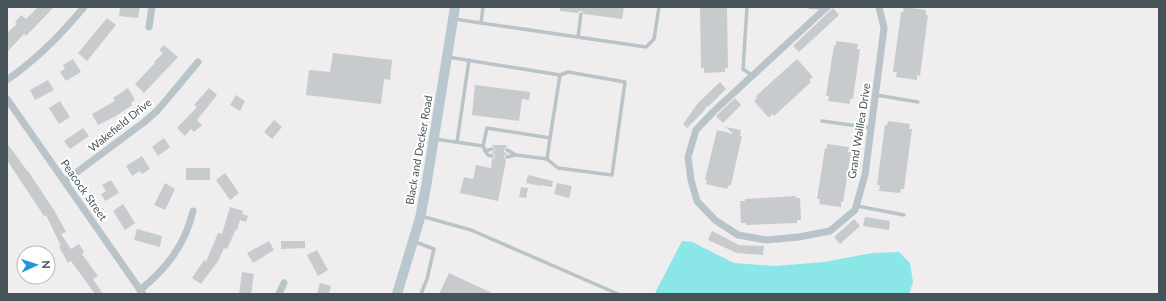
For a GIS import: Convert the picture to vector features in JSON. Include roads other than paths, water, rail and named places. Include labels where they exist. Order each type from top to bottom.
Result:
[{"type":"main road","name":"Black and Decker Road","points":[[397,294],[413,242],[426,187],[455,7]]},
{"type":"street","points":[[7,80],[56,40],[84,7]]},
{"type":"street","points":[[149,28],[152,7]]},
{"type":"street","name":"Grand Waillea Drive","points":[[827,7],[696,130],[688,158],[691,180],[697,201],[715,220],[738,235],[766,240],[799,237],[830,231],[856,210],[865,174],[884,28],[879,7]]},
{"type":"street","name":"Wakefield Drive","points":[[65,181],[143,123],[161,106],[198,62]]},
{"type":"street","name":"Peacock Street","points":[[7,99],[142,292]]},
{"type":"street","points":[[142,292],[176,253],[184,240],[193,211]]},
{"type":"street","points":[[279,294],[284,283]]},
{"type":"lane","points":[[481,23],[483,7]]},
{"type":"lane","points":[[453,19],[646,47],[654,39],[659,7]]},
{"type":"lane","points":[[747,7],[743,69],[753,76]]},
{"type":"lane","points":[[809,7],[827,7]]},
{"type":"lane","points":[[578,37],[581,14]]},
{"type":"lane","points":[[447,57],[560,75],[568,72],[625,82],[612,175],[558,168],[547,159],[516,155],[507,157]]},
{"type":"lane","points":[[457,142],[469,60]]},
{"type":"lane","points":[[547,159],[560,75]]},
{"type":"lane","points":[[876,95],[918,102]]},
{"type":"lane","points":[[822,120],[872,128]]},
{"type":"lane","points":[[492,156],[488,155],[483,146],[487,128],[550,138]]},
{"type":"lane","points":[[434,139],[483,146]]},
{"type":"lane","points":[[485,151],[492,149]]},
{"type":"lane","points":[[507,150],[516,155]]},
{"type":"lane","points":[[857,206],[904,215]]},
{"type":"lane","points":[[420,216],[471,230],[618,294]]},
{"type":"lane","points":[[413,242],[434,249],[427,279],[421,294]]},
{"type":"water","points":[[682,241],[693,242],[734,263],[775,266],[824,262],[872,253],[899,252],[910,263],[913,282],[909,294],[655,294]]}]
